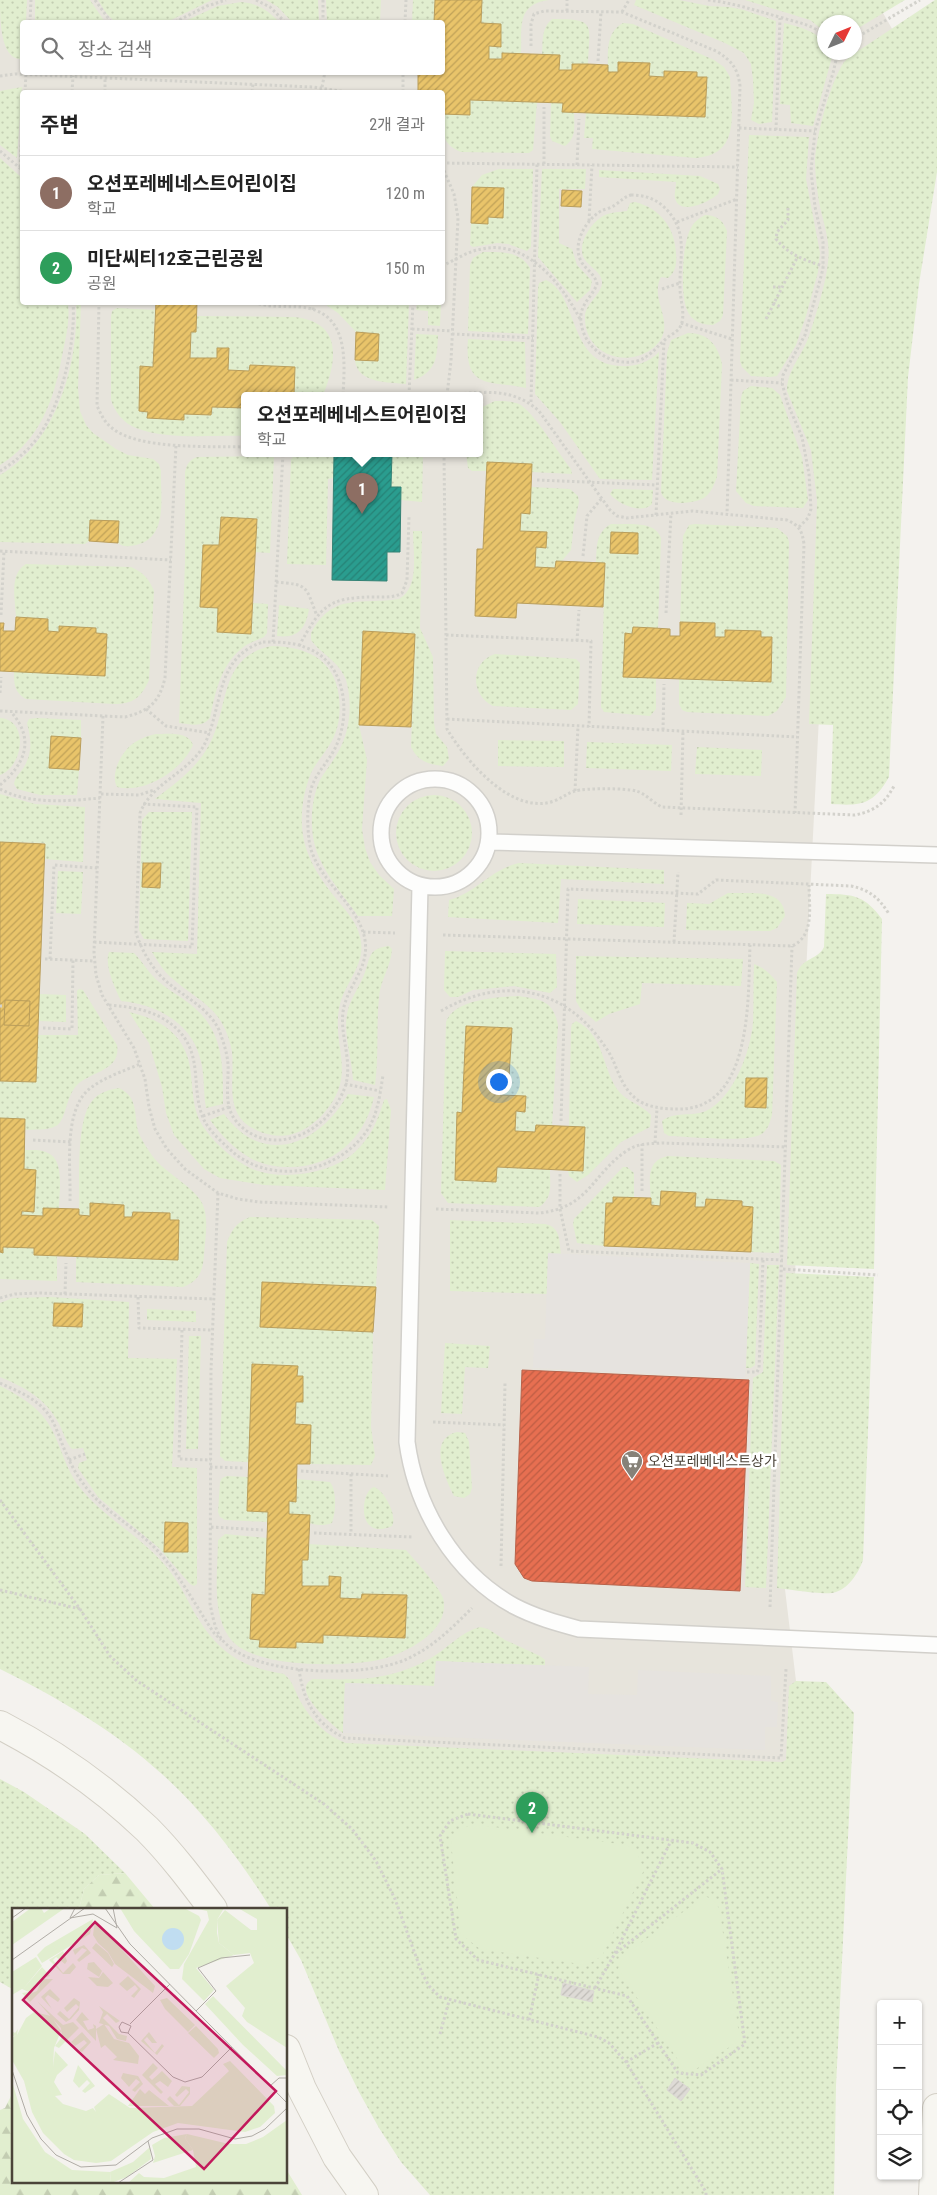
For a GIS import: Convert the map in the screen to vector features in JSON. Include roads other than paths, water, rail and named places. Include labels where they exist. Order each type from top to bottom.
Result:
[{"type":"street","points":[[0,1725],[30,1741],[92,1783],[146,1829],[189,1877],[211,1908]]},
{"type":"street","points":[[288,2054],[302,2089],[337,2158],[364,2195]]},
{"type":"street","points":[[933,2195],[937,2120]]},
{"type":"lane","points":[[437,778],[456,782],[471,792],[483,806],[488,824],[488,842],[483,859],[472,874],[456,884],[439,888],[420,886],[404,878],[391,866],[383,851],[381,842],[382,816],[391,800],[404,788],[420,780],[437,778]]},
{"type":"lane","points":[[488,842],[937,855]]},
{"type":"lane","points":[[420,886],[407,1442],[410,1467],[419,1494],[447,1545],[468,1570],[488,1588],[514,1606],[547,1620],[579,1629],[937,1645]]},
{"type":"place","name":"오션포레베네스트어린이집","points":[[362,514]]},
{"type":"place","name":"오션포레베네스트상가","points":[[632,1480]]},
{"type":"place","name":"미단씨티12호근린공원","points":[[532,1833]]}]
